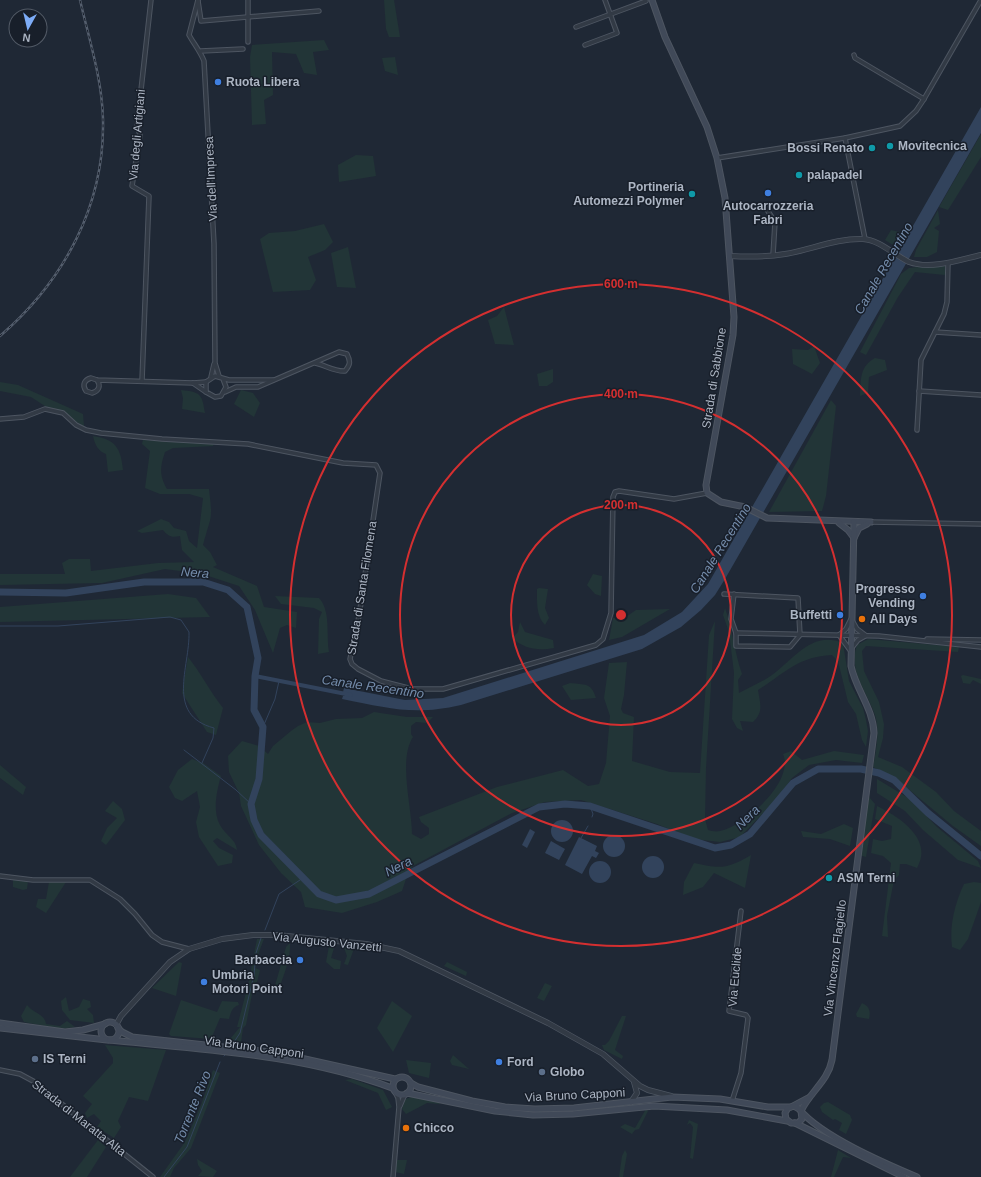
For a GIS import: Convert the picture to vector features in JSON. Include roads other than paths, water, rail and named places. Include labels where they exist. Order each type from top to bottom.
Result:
[{"type":"main road","name":"Strada di Sabbione","points":[[649,0],[707,128],[717,158],[725,198],[734,308],[733,335],[706,485],[707,493]]},
{"type":"main road","points":[[707,493],[721,502],[748,509],[763,516],[778,519],[871,522]]},
{"type":"main road","points":[[834,521],[844,524],[854,539]]},
{"type":"main road","name":"Via Vincenzo Flagiello","points":[[801,1111],[808,1098],[827,1077],[832,1060],[873,743],[874,726],[872,716],[853,677],[850,650],[854,522]]},
{"type":"main road","points":[[854,539],[859,528],[871,522]]},
{"type":"main road","points":[[0,1022],[65,1032],[83,1030],[105,1024],[110,1023],[117,1027],[117,1036],[109,1040],[102,1037],[101,1032],[105,1024]]},
{"type":"main road","name":"Via Bruno Capponi","points":[[117,1027],[122,1032],[132,1037],[278,1053],[395,1079],[404,1076],[418,1087],[472,1101],[505,1107],[543,1109],[672,1097],[732,1101],[768,1107],[791,1107]]},
{"type":"main road","name":"Via Bruno Capponi","points":[[0,1028],[278,1058],[347,1074],[393,1090],[400,1095],[406,1094],[495,1111],[533,1115],[560,1115],[629,1107],[670,1106],[727,1110],[787,1121]]},
{"type":"main road","points":[[393,1090],[395,1079]]},
{"type":"main road","points":[[406,1094],[411,1088],[411,1083]]},
{"type":"main road","points":[[670,1106],[668,1101],[672,1097]]},
{"type":"main road","name":"Via Vincenzo Flagiello","points":[[791,1107],[808,1098]]},
{"type":"main road","points":[[904,1177],[787,1121],[785,1113],[791,1107],[797,1107],[812,1122],[840,1140],[917,1177]]},
{"type":"main road","points":[[796,1124],[802,1119],[801,1111]]},
{"type":"street","name":"Via degli Artigiani","points":[[142,381],[149,196],[132,186],[140,135],[137,126],[151,0]]},
{"type":"street","points":[[198,0],[201,21],[319,11]]},
{"type":"street","name":"Via dell'Impresa","points":[[198,0],[189,35],[204,61],[214,244],[215,363],[219,376]]},
{"type":"street","points":[[248,0],[248,42]]},
{"type":"street","points":[[585,45],[617,33],[605,0]]},
{"type":"street","points":[[576,27],[649,0]]},
{"type":"street","points":[[717,158],[845,138],[900,126],[907,121],[924,99],[980,0]]},
{"type":"street","points":[[200,52],[243,49]]},
{"type":"street","points":[[854,55],[855,58],[924,99]]},
{"type":"street","points":[[845,138],[865,239]]},
{"type":"street","points":[[764,205],[775,222],[773,255]]},
{"type":"street","points":[[730,256],[784,254],[855,239],[865,239],[874,242],[908,261],[917,264],[932,265],[981,255]]},
{"type":"street","points":[[917,430],[921,360],[935,332],[947,302],[948,262]]},
{"type":"street","points":[[935,332],[981,334]]},
{"type":"street","points":[[193,383],[216,397],[221,396],[225,392],[236,387],[258,387],[339,352],[348,354],[350,359],[350,365],[345,371],[338,372],[327,366],[315,363]]},
{"type":"street","name":"Via dell'Impresa","points":[[210,377],[215,363]]},
{"type":"street","points":[[206,392],[206,382],[210,377],[219,376],[223,379],[226,387],[225,392]]},
{"type":"street","points":[[97,380],[99,383],[98,390],[92,393],[86,391],[84,384],[87,379],[91,378],[97,380],[193,383],[206,382]]},
{"type":"street","points":[[223,379],[250,381],[274,380]]},
{"type":"street","points":[[250,381],[251,388]]},
{"type":"street","points":[[919,391],[981,395]]},
{"type":"street","name":"Strada di Santa Filomena","points":[[0,419],[24,417],[45,409],[63,413],[76,425],[86,430],[101,433],[162,439],[248,444],[343,463],[376,465],[380,469],[379,480],[359,616],[350,659],[352,664],[358,669],[381,681],[412,689],[443,689],[596,645],[603,639],[611,613],[613,497],[615,492],[619,491],[674,498],[707,493]]},
{"type":"street","points":[[871,522],[981,524]]},
{"type":"street","points":[[724,594],[734,594],[798,598],[800,635],[790,647],[736,646],[736,633],[731,619],[734,594]]},
{"type":"street","points":[[838,635],[843,633],[851,619],[857,629],[866,635]]},
{"type":"street","points":[[736,633],[866,635],[981,648]]},
{"type":"street","points":[[838,635],[850,650],[858,640],[866,635]]},
{"type":"street","points":[[912,640],[981,640]]},
{"type":"street","points":[[0,876],[33,880],[90,880],[120,899],[135,914],[152,935],[162,942],[189,949]]},
{"type":"street","name":"Via Euclide","points":[[732,1101],[741,1074],[748,1018],[746,1015],[729,1011],[741,911]]},
{"type":"street","name":"Via Augusto Vanzetti","points":[[117,1027],[121,1016],[170,962],[189,949],[222,939],[253,935],[277,935],[366,944],[399,951],[449,974],[565,1032],[603,1054],[633,1081],[648,1090],[672,1097]]},
{"type":"street","name":"Strada di Maratta Alta","points":[[0,1070],[20,1074],[33,1081],[153,1177]]},
{"type":"street","points":[[631,1102],[637,1093],[633,1081]]},
{"type":"street","points":[[393,1090],[398,1098],[399,1107],[393,1177]]},
{"type":"street","points":[[399,1107],[406,1094]]},
{"type":"water","points":[[981,107],[981,133],[725,579],[715,595],[701,610],[681,627],[642,649],[461,705],[429,710],[401,710],[342,699],[343,696],[347,695],[343,692],[344,688],[405,700],[443,698],[644,635],[682,612],[708,584]]},
{"type":"water","points":[[562,820],[566,821],[572,827],[572,835],[566,841],[562,842],[558,841],[552,835],[551,831],[552,827],[558,821]]},
{"type":"water","points":[[530,829],[535,832],[527,848],[522,845]]},
{"type":"water","points":[[614,835],[622,838],[625,846],[622,854],[614,857],[606,854],[603,846],[606,838]]},
{"type":"water","points":[[579,837],[597,846],[595,851],[599,853],[596,858],[592,856],[582,874],[565,865]]},
{"type":"water","points":[[551,841],[565,849],[559,860],[545,853]]},
{"type":"water","points":[[653,856],[661,859],[664,867],[661,875],[653,878],[645,875],[642,867],[645,859]]},
{"type":"water","points":[[600,861],[608,864],[611,872],[608,880],[600,883],[592,880],[589,872],[592,864]]},
{"type":"waterway","name":"Nera","points":[[0,592],[66,593],[144,582],[203,582],[228,590],[247,607],[258,658],[255,676],[254,710],[263,727],[259,779],[251,804],[254,820],[261,835],[319,894],[336,900],[369,894],[539,807],[565,804],[590,806],[715,848],[731,845],[750,834],[793,783],[818,769],[861,769],[879,773],[894,780],[928,813],[981,856]]},
{"type":"waterway","points":[[0,626],[58,626],[170,617],[181,620],[189,632],[184,674],[185,701],[190,712],[199,722],[214,728],[213,738],[202,763]]},
{"type":"waterway","name":"Canale Recentino","points":[[255,676],[351,695]]},
{"type":"waterway","name":"Canale Recentino","points":[[263,727],[275,699],[279,681]]},
{"type":"waterway","points":[[184,750],[236,790],[251,804]]},
{"type":"waterway","points":[[590,806],[593,814],[592,817]]},
{"type":"waterway","points":[[581,838],[588,826]]},
{"type":"waterway","name":"Torrente Rivo","points":[[265,930],[279,894],[303,878]]},
{"type":"waterway","name":"Torrente Rivo","points":[[232,1045],[240,1033],[254,975],[256,953],[261,938]]},
{"type":"waterway","name":"Torrente Rivo","points":[[164,1177],[187,1147],[220,1062]]},
{"type":"railway","points":[[0,336],[23,314],[43,291],[61,266],[76,239],[88,211],[97,181],[102,151],[102,104],[94,59],[80,0]]},
{"type":"place","name":"Ruota Libera","points":[[218,82]]},
{"type":"place","name":"Movitecnica","points":[[890,146]]},
{"type":"place","name":"Bossi Renato","points":[[872,148]]},
{"type":"place","name":"palapadel","points":[[799,175]]},
{"type":"place","name":"Autocarrozzeria Fabri","points":[[768,193]]},
{"type":"place","name":"Portineria Automezzi Polymer","points":[[692,194]]},
{"type":"place","name":"Progresso Vending","points":[[923,596]]},
{"type":"place","name":"Buffetti","points":[[840,615]]},
{"type":"place","name":"All Days","points":[[862,619]]},
{"type":"place","name":"ASM Terni","points":[[829,878]]},
{"type":"place","name":"Barbaccia","points":[[300,960]]},
{"type":"place","name":"Umbria Motori Point","points":[[204,982]]},
{"type":"place","name":"IS Terni","points":[[35,1059]]},
{"type":"place","name":"Ford","points":[[499,1062]]},
{"type":"place","name":"Globo","points":[[542,1072]]},
{"type":"place","name":"Chicco","points":[[406,1128]]}]
